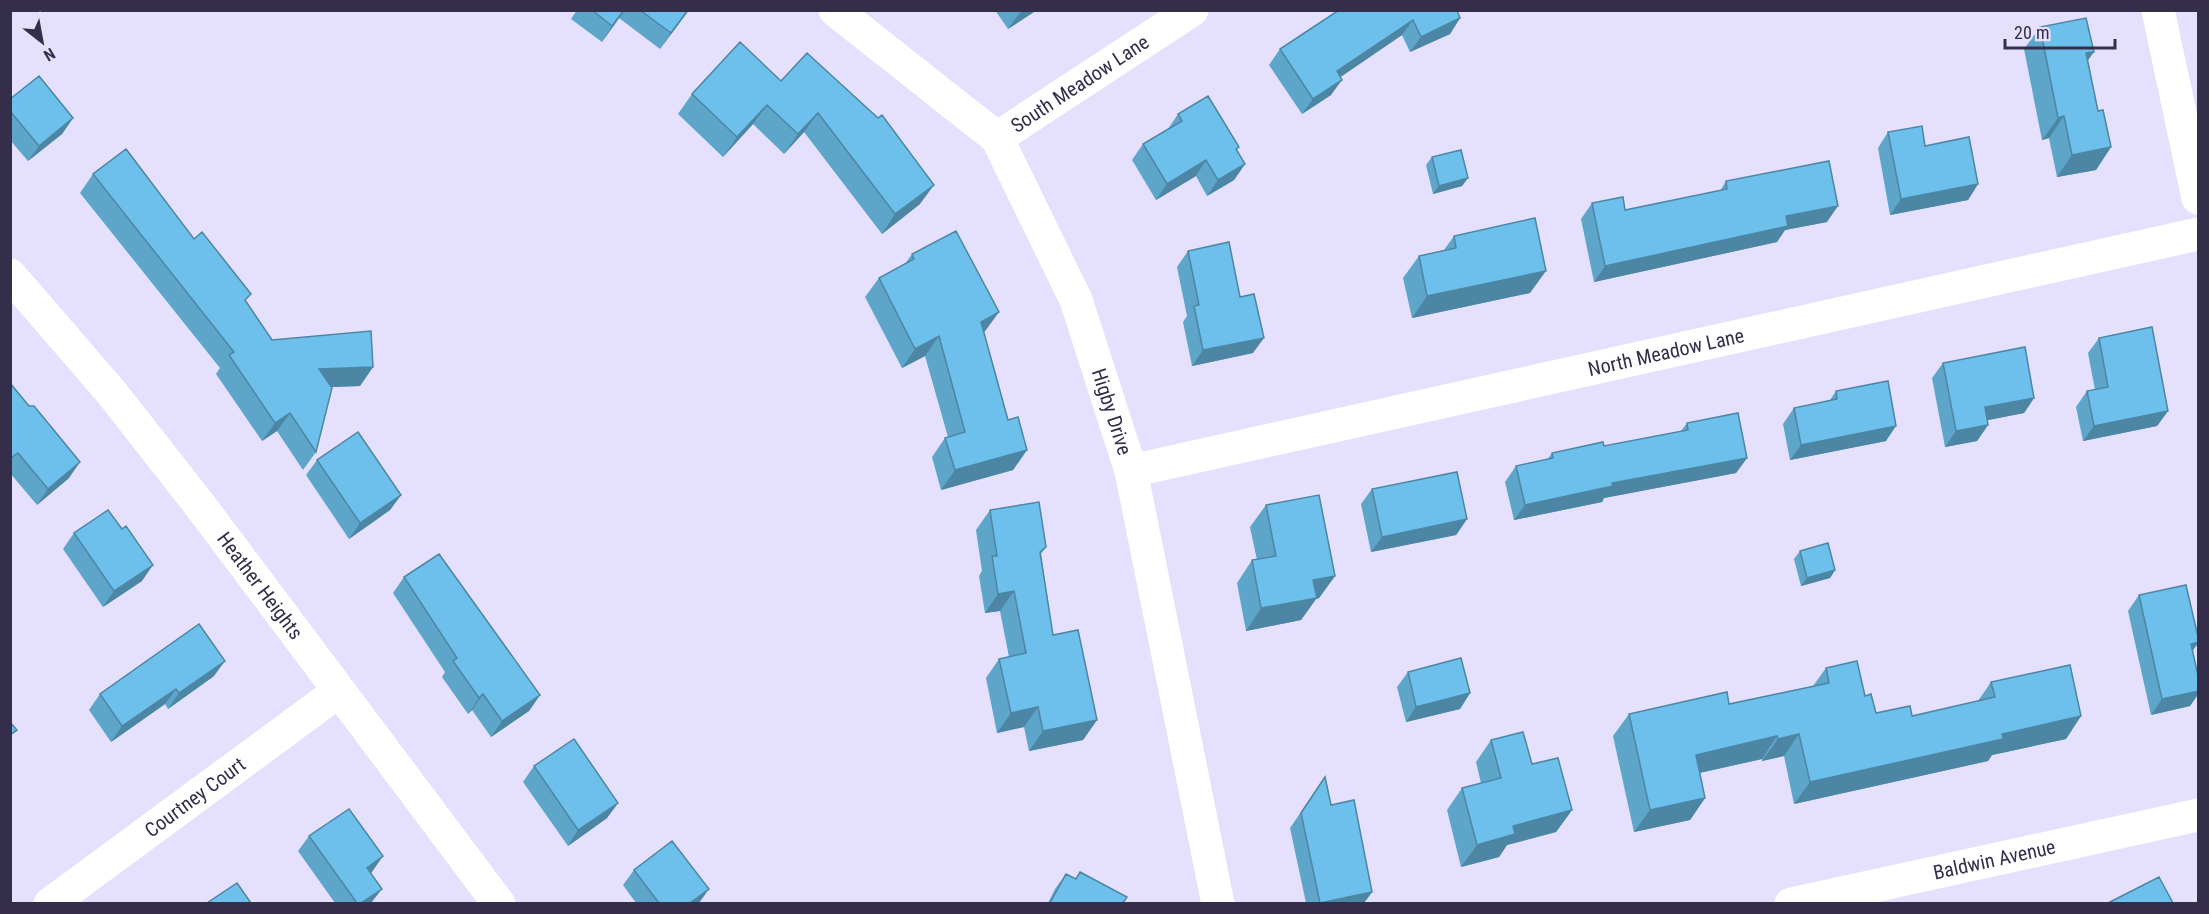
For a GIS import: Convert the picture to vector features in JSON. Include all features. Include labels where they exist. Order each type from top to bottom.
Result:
[{"type":"street","name":"Higby Drive","points":[[835,10],[998,138],[1076,300],[1131,471],[1218,903]]},
{"type":"street","name":"South Meadow Lane","points":[[998,138],[1192,10]]},
{"type":"street","points":[[2158,10],[2199,198]]},
{"type":"street","name":"North Meadow Lane","points":[[1131,471],[2199,234]]},
{"type":"street","name":"Heather Heights","points":[[10,276],[111,392],[202,508],[499,903]]},
{"type":"street","name":"Courtney Court","points":[[50,903],[339,691]]},
{"type":"street","name":"Baldwin Avenue","points":[[1791,903],[2199,814]]},
{"type":"building","points":[[592,10],[624,10],[612,26]]},
{"type":"building","points":[[640,10],[688,10],[671,33]]},
{"type":"building","points":[[1339,10],[1457,10],[1460,18],[1421,37],[1413,20],[1337,71],[1342,80],[1313,99],[1280,49]]},
{"type":"building","points":[[2086,18],[2094,52],[2086,53],[2098,111],[2103,110],[2111,147],[2072,155],[2064,116],[2058,118],[2040,27]]},
{"type":"building","points":[[740,42],[781,81],[807,53],[878,118],[882,115],[934,185],[895,214],[818,113],[798,134],[767,105],[737,137],[692,94]]},
{"type":"building","points":[[39,76],[73,118],[39,146],[10,111],[10,99]]},
{"type":"building","points":[[1208,96],[1239,147],[1236,149],[1245,164],[1218,180],[1206,160],[1167,184],[1143,144],[1182,121],[1178,114]]},
{"type":"building","points":[[1922,126],[1925,146],[1969,137],[1978,184],[1901,199],[1888,132]]},
{"type":"building","points":[[126,149],[194,239],[202,232],[251,294],[245,300],[272,340],[371,331],[373,367],[319,369],[332,388],[316,452],[290,413],[275,423],[229,355],[234,352],[93,174]]},
{"type":"building","points":[[1461,150],[1468,178],[1439,186],[1432,157]]},
{"type":"building","points":[[1829,161],[1838,206],[1786,216],[1788,226],[1605,266],[1592,203],[1623,197],[1625,210],[1727,189],[1726,181]]},
{"type":"building","points":[[1535,218],[1546,271],[1427,296],[1419,256],[1456,248],[1454,236]]},
{"type":"building","points":[[956,231],[999,312],[981,322],[1008,420],[1018,417],[1027,450],[955,470],[945,438],[965,432],[939,336],[915,349],[879,278],[914,259],[912,254]]},
{"type":"building","points":[[1229,242],[1240,297],[1254,294],[1264,338],[1203,350],[1194,306],[1199,305],[1188,251]]},
{"type":"building","points":[[2152,327],[2168,411],[2094,426],[2087,391],[2108,387],[2099,338]]},
{"type":"building","points":[[2025,347],[2034,398],[1985,407],[1988,425],[1956,431],[1943,363]]},
{"type":"building","points":[[1888,381],[1896,426],[1801,445],[1794,408],[1837,399],[1836,391]]},
{"type":"building","points":[[10,383],[29,406],[34,406],[80,462],[48,489],[18,453],[10,456]]},
{"type":"building","points":[[1738,413],[1747,458],[1612,483],[1613,486],[1525,505],[1516,466],[1553,458],[1552,453],[1603,442],[1604,446],[1688,430],[1687,423]]},
{"type":"building","points":[[358,432],[401,495],[360,523],[317,460]]},
{"type":"building","points":[[1457,472],[1467,519],[1382,537],[1372,489]]},
{"type":"building","points":[[1319,495],[1335,576],[1313,580],[1317,598],[1261,608],[1252,560],[1276,556],[1266,505]]},
{"type":"building","points":[[1039,502],[1046,547],[1040,552],[1053,635],[1078,630],[1097,720],[1043,731],[1038,707],[1011,713],[999,659],[1026,653],[1014,591],[998,594],[992,556],[997,556],[990,510]]},
{"type":"building","points":[[108,510],[122,529],[126,526],[153,565],[114,591],[74,533]]},
{"type":"building","points":[[1828,543],[1835,570],[1807,578],[1800,551]]},
{"type":"building","points":[[439,554],[540,695],[502,721],[483,694],[479,698],[453,661],[457,658],[404,577]]},
{"type":"building","points":[[2186,585],[2199,641],[2191,644],[2199,680],[2199,691],[2162,699],[2139,595]]},
{"type":"building","points":[[199,624],[225,661],[179,693],[176,689],[122,726],[100,694]]},
{"type":"building","points":[[1461,658],[1470,693],[1416,707],[1408,672]]},
{"type":"building","points":[[1857,661],[1865,696],[1871,694],[1876,713],[1910,706],[1912,716],[1995,697],[1991,682],[2070,665],[2081,716],[2002,734],[2003,739],[1810,782],[1799,734],[1778,739],[1777,736],[1696,755],[1705,798],[1650,810],[1629,714],[1727,692],[1729,704],[1829,683],[1826,668]]},
{"type":"building","points":[[10,722],[17,730],[10,735]]},
{"type":"building","points":[[1523,732],[1532,764],[1558,758],[1572,810],[1513,826],[1515,834],[1477,845],[1462,788],[1501,778],[1491,740]]},
{"type":"building","points":[[574,739],[618,803],[578,830],[534,766]]},
{"type":"building","points":[[1325,777],[1331,805],[1354,800],[1372,892],[1320,903],[1301,813]]},
{"type":"building","points":[[349,809],[383,856],[367,868],[382,889],[361,903],[357,903],[309,836]]},
{"type":"building","points":[[672,841],[709,889],[690,903],[659,903],[634,870]]},
{"type":"building","points":[[1080,872],[1127,897],[1123,903],[1050,903],[1066,874],[1076,879]]},
{"type":"building","points":[[2159,877],[2173,903],[2108,903]]},
{"type":"building","points":[[237,883],[251,903],[207,903]]}]
